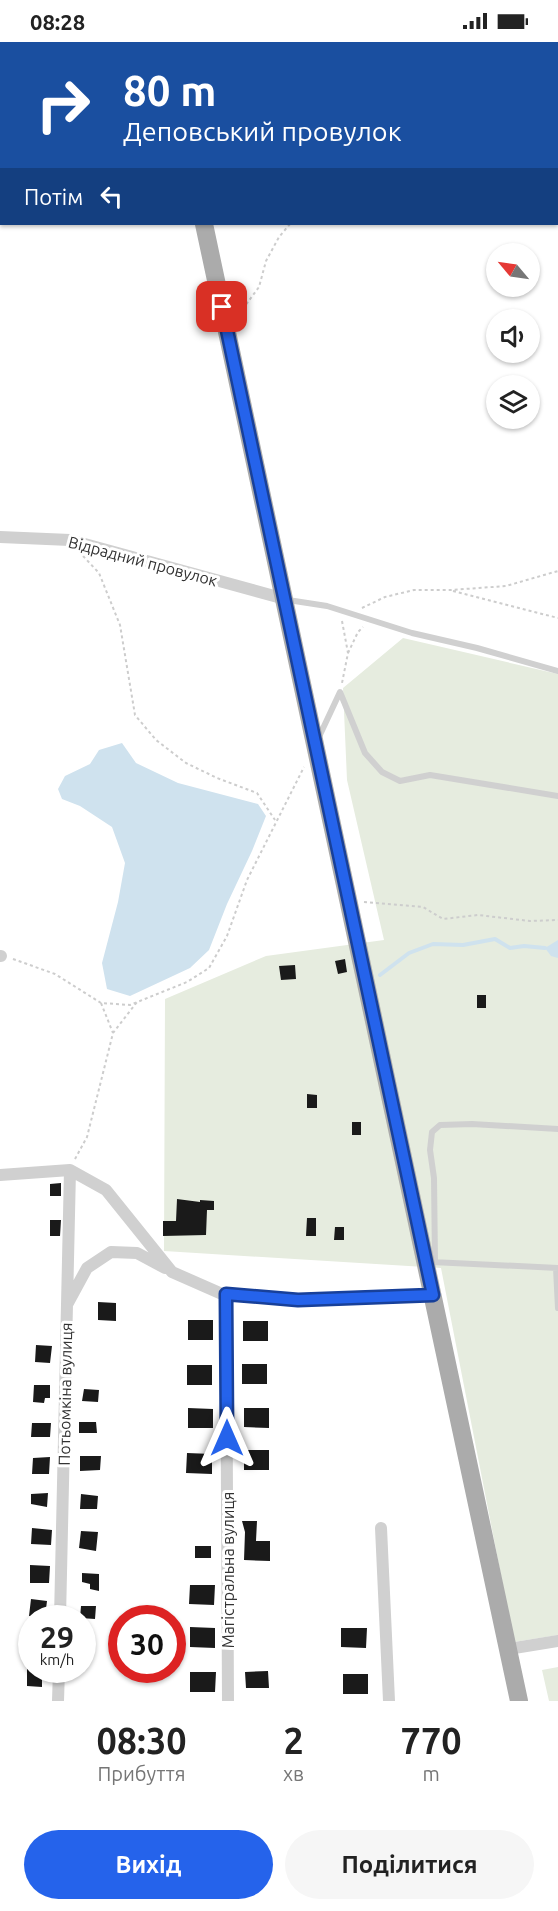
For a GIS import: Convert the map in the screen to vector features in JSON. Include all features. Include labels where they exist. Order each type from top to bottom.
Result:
[{"type":"main road","points":[[204,225],[349,902],[430,1262],[433,1295],[519,1701]]},
{"type":"street","name":"Відрадний провулок","points":[[0,537],[69,540],[285,599]]},
{"type":"street","points":[[0,1175],[70,1170],[106,1190],[172,1272]]},
{"type":"street","name":"Потьомкіна вулиця","points":[[60,1605],[70,1170]]},
{"type":"street","points":[[67,1304],[87,1268],[111,1252],[137,1253],[172,1272],[226,1294],[298,1300],[433,1295]]},
{"type":"street","name":"Магістральна вулиця","points":[[226,1294],[228,1701]]},
{"type":"street","points":[[381,1528],[389,1701]]},
{"type":"street","points":[[508,1649],[558,1641]]},
{"type":"street","points":[[58,1701],[59,1683]]},
{"type":"lane","points":[[285,599],[327,606],[412,633],[477,648],[558,671]]},
{"type":"lane","points":[[315,745],[340,692]]},
{"type":"lane","points":[[340,692],[365,753],[382,772],[400,781],[430,775],[558,796]]},
{"type":"lane","points":[[558,1129],[472,1124],[440,1125],[432,1132],[430,1150],[434,1178],[430,1262],[557,1268],[558,1308]]},
{"type":"path","points":[[226,327],[245,309],[259,287],[266,261],[279,237],[289,225]]},
{"type":"path","points":[[69,540],[99,573],[120,626],[135,715],[156,740],[186,763],[257,793],[275,820]]},
{"type":"path","points":[[350,613],[386,597],[414,590],[451,590],[506,585],[558,571]]},
{"type":"path","points":[[451,590],[558,618]]},
{"type":"path","points":[[340,610],[348,653]]},
{"type":"path","points":[[340,692],[348,653],[358,632],[369,619]]},
{"type":"path","points":[[1,956],[55,975],[101,1003],[130,1005],[187,982],[209,968],[226,936],[247,880],[275,820],[315,745]]},
{"type":"path","points":[[349,902],[423,907],[443,919],[478,915],[530,921],[558,920]]},
{"type":"path","points":[[70,1170],[87,1137],[113,1033],[137,1002]]},
{"type":"path","points":[[101,1003],[113,1033]]},
{"type":"shaded area","points":[[403,638],[558,674],[558,1635],[514,1642],[441,1268],[164,1251],[165,999],[266,956],[384,940],[347,780],[343,688]]},
{"type":"shaded area","points":[[558,1667],[558,1701],[549,1701],[542,1670]]},
{"type":"water","points":[[122,743],[136,763],[178,783],[258,804],[266,816],[209,950],[190,968],[130,996],[107,989],[102,963],[118,902],[125,863],[112,827],[80,806],[62,799],[58,789],[65,776],[90,764],[99,750]]},
{"type":"water","points":[[558,940],[558,958],[551,956],[545,948]]},
{"type":"building","points":[[345,959],[347,972],[338,974],[335,961]]},
{"type":"building","points":[[295,965],[296,979],[281,980],[279,966]]},
{"type":"building","points":[[477,995],[486,995],[486,1008],[477,1008]]},
{"type":"building","points":[[307,1094],[317,1095],[317,1108],[307,1108]]},
{"type":"building","points":[[352,1122],[361,1122],[361,1135],[352,1135]]},
{"type":"building","points":[[61,1183],[61,1196],[50,1196],[50,1184]]},
{"type":"building","points":[[177,1199],[214,1201],[214,1210],[207,1210],[206,1235],[163,1236],[163,1221],[176,1221]]},
{"type":"building","points":[[307,1218],[316,1218],[316,1236],[306,1236]]},
{"type":"building","points":[[50,1220],[61,1220],[60,1236],[50,1236]]},
{"type":"building","points":[[335,1227],[344,1227],[344,1240],[334,1240]]},
{"type":"building","points":[[98,1302],[116,1303],[116,1321],[98,1320]]},
{"type":"building","points":[[188,1320],[213,1320],[213,1340],[188,1340]]},
{"type":"building","points":[[243,1321],[268,1321],[268,1341],[243,1341]]},
{"type":"building","points":[[36,1345],[52,1346],[50,1363],[35,1362]]},
{"type":"building","points":[[242,1364],[267,1364],[267,1384],[242,1384]]},
{"type":"building","points":[[187,1365],[212,1365],[212,1385],[187,1385]]},
{"type":"building","points":[[34,1385],[50,1385],[50,1398],[45,1398],[44,1403],[33,1402]]},
{"type":"building","points":[[84,1389],[99,1390],[98,1402],[82,1401]]},
{"type":"building","points":[[188,1408],[213,1409],[213,1428],[188,1428]]},
{"type":"building","points":[[244,1408],[269,1408],[269,1428],[244,1427]]},
{"type":"building","points":[[79,1422],[96,1422],[97,1433],[79,1433]]},
{"type":"building","points":[[32,1423],[51,1423],[50,1437],[31,1437]]},
{"type":"building","points":[[244,1450],[269,1450],[269,1470],[244,1470]]},
{"type":"building","points":[[187,1453],[212,1454],[212,1474],[186,1473]]},
{"type":"building","points":[[80,1456],[101,1456],[100,1470],[80,1471]]},
{"type":"building","points":[[50,1457],[49,1474],[32,1474],[33,1458]]},
{"type":"building","points":[[48,1493],[47,1507],[31,1504],[31,1494]]},
{"type":"building","points":[[81,1494],[98,1496],[97,1509],[80,1509]]},
{"type":"building","points":[[242,1521],[257,1521],[256,1541],[270,1541],[270,1561],[244,1560],[245,1532]]},
{"type":"building","points":[[32,1528],[52,1530],[51,1545],[31,1544]]},
{"type":"building","points":[[81,1531],[98,1532],[96,1551],[79,1548]]},
{"type":"building","points":[[195,1546],[211,1546],[211,1558],[195,1558]]},
{"type":"building","points":[[30,1565],[50,1566],[49,1583],[30,1583]]},
{"type":"building","points":[[82,1573],[99,1574],[99,1591],[90,1589],[90,1584],[82,1582]]},
{"type":"building","points":[[190,1585],[215,1585],[214,1605],[189,1604]]},
{"type":"building","points":[[31,1599],[47,1601],[46,1605],[30,1605]]},
{"type":"building","points":[[190,1627],[215,1628],[215,1648],[190,1647]]},
{"type":"building","points":[[341,1628],[367,1628],[366,1648],[341,1647]]},
{"type":"building","points":[[268,1671],[269,1688],[246,1688],[245,1672]]},
{"type":"building","points":[[190,1672],[216,1672],[215,1692],[190,1692]]},
{"type":"building","points":[[343,1674],[368,1674],[368,1694],[343,1694]]},
{"type":"building","points":[[27,1683],[42,1683],[42,1687],[27,1686]]},
{"type":"waterway","points":[[380,975],[409,953],[433,944],[463,945],[495,939],[510,948],[524,946],[545,948]]},
{"type":"route","points":[[222,307],[433,1295],[298,1300],[226,1294],[227,1438]]}]
